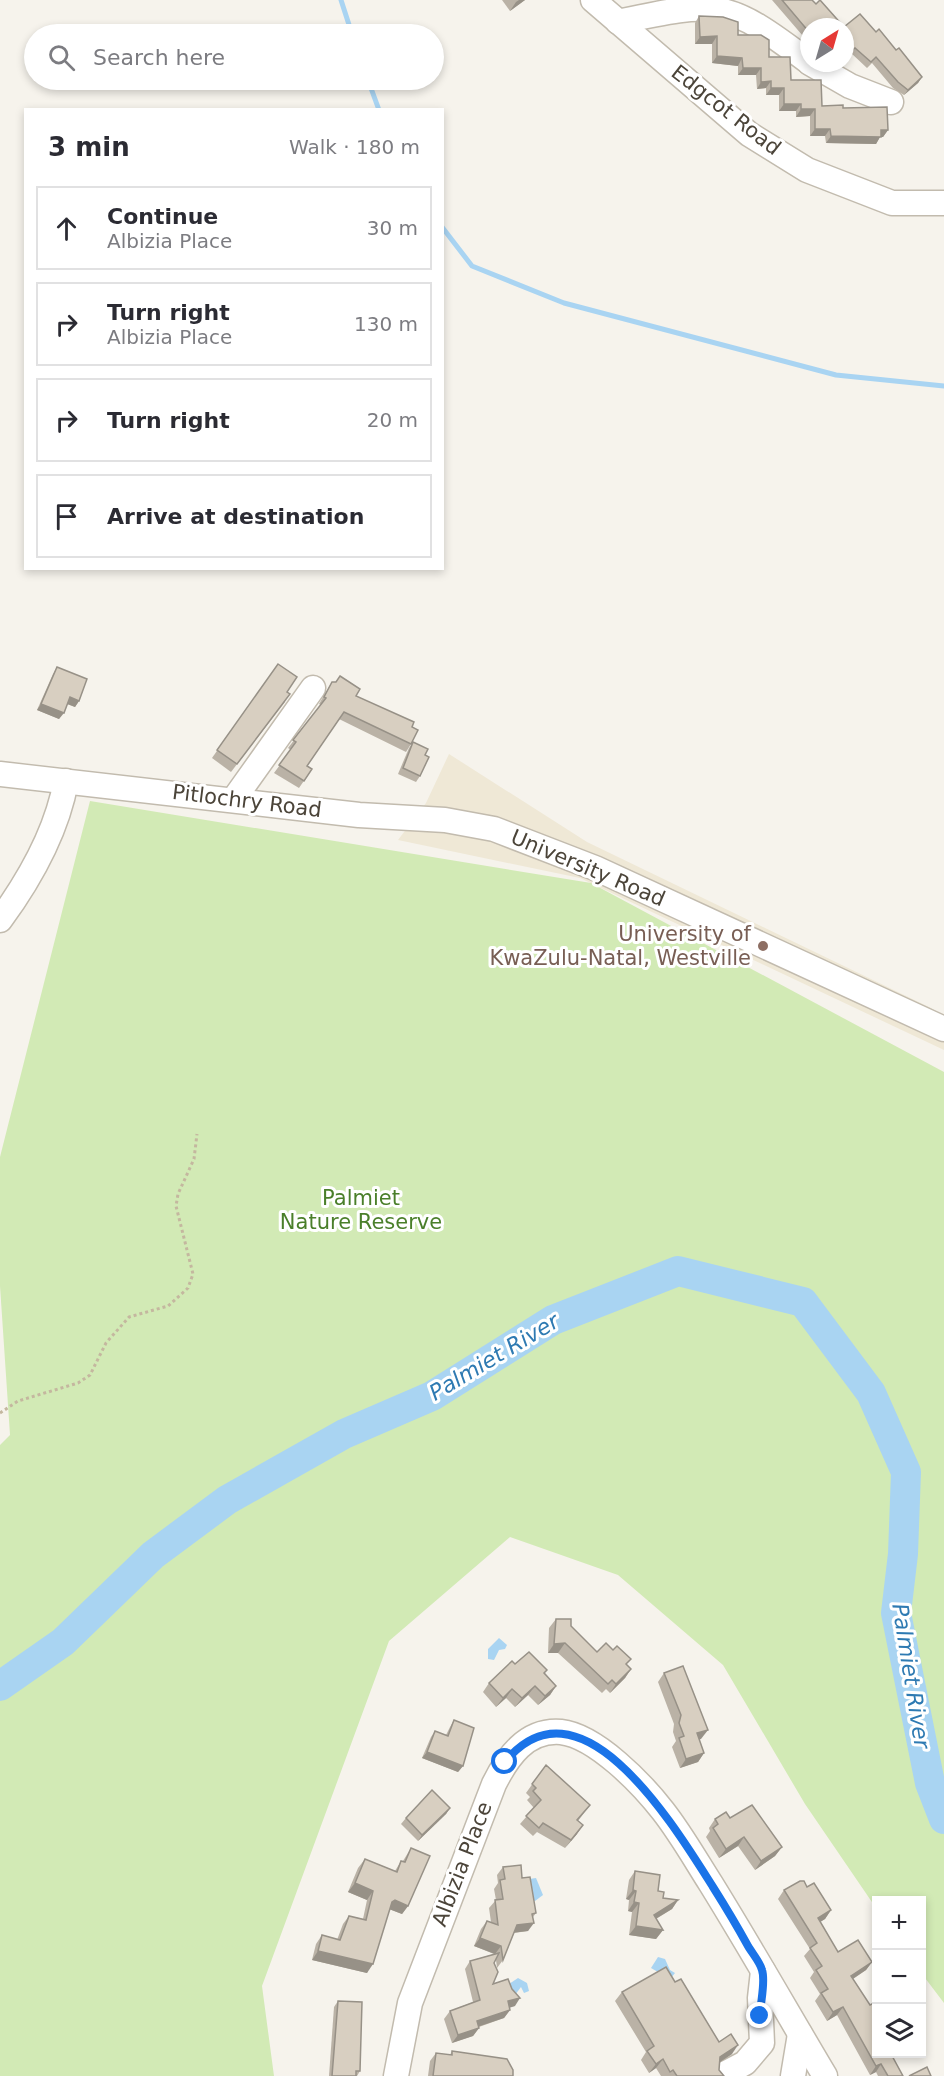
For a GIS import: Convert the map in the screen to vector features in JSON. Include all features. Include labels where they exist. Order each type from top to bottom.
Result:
[{"type":"street","name":"Edgcot Road","points":[[593,0],[749,134],[807,171],[862,194],[892,203],[944,203]]},
{"type":"street","points":[[618,22],[683,7],[722,7],[757,23],[800,55]]},
{"type":"street","points":[[826,72],[850,86],[891,102]]},
{"type":"street","points":[[234,799],[313,688]]},
{"type":"street","name":"Pitlochry Road","points":[[0,774],[359,815],[445,820],[494,829]]},
{"type":"street","points":[[0,920],[32,870],[52,828],[66,782]]},
{"type":"street","name":"University Road","points":[[494,829],[595,868],[944,1029]]},
{"type":"street","name":"Albizia Place","points":[[396,2076],[402,2037],[417,1982],[494,1784],[515,1750],[539,1734],[559,1732],[587,1740],[604,1753],[662,1809],[682,1836],[825,2076]]},
{"type":"street","points":[[726,2073],[745,2063],[762,2043],[760,1998],[763,1971]]},
{"type":"street","points":[[793,2076],[800,2034]]},
{"type":"path","points":[[0,1413],[18,1401],[78,1383],[90,1375],[106,1343],[129,1317],[168,1306],[188,1288],[193,1274],[176,1206],[178,1194],[194,1159],[197,1134]]},
{"type":"shaded area","name":"University of KwaZulu-Natal, Westville","points":[[449,754],[587,842],[931,1008],[944,1016],[944,1050],[580,878],[398,840],[426,803]]},
{"type":"green space","name":"Palmiet Nature Reserve","points":[[90,801],[591,883],[944,1072],[944,2003],[926,1979],[926,1896],[872,1896],[872,1902],[805,1804],[723,1665],[618,1575],[510,1537],[389,1641],[262,1986],[274,2076],[0,2076],[0,1445],[10,1435],[0,1286],[0,1157]]},
{"type":"water","points":[[499,1638],[507,1645],[505,1649],[499,1650],[494,1660],[488,1659],[488,1649]]},
{"type":"water","points":[[536,1878],[543,1895],[535,1901],[531,1900],[529,1879]]},
{"type":"water","points":[[658,1957],[665,1959],[670,1970],[675,1973],[670,1979],[651,1968]]},
{"type":"water","points":[[518,1978],[527,1983],[529,1991],[524,1993],[521,1987],[515,1995],[509,1984]]},
{"type":"building","points":[[782,0],[812,0],[816,4],[820,0],[836,18],[800,18],[800,21]]},
{"type":"building","points":[[860,14],[876,32],[879,29],[896,50],[899,48],[922,77],[908,90],[876,57],[871,62],[854,49],[854,19]]},
{"type":"building","points":[[699,16],[723,17],[738,22],[738,35],[761,35],[769,40],[769,57],[790,57],[791,80],[821,80],[822,106],[887,107],[888,130],[881,130],[881,137],[831,136],[830,129],[815,129],[815,109],[801,109],[801,104],[784,104],[784,88],[771,88],[771,81],[761,82],[761,68],[743,68],[742,58],[717,56],[717,36],[700,37]]},
{"type":"building","points":[[278,664],[297,677],[287,692],[290,694],[237,764],[217,750]]},
{"type":"building","points":[[57,667],[87,679],[79,701],[70,697],[64,713],[41,704]]},
{"type":"building","points":[[340,676],[360,689],[356,696],[414,722],[412,727],[418,730],[411,744],[344,712],[307,766],[312,769],[304,781],[279,765],[296,742],[293,740],[326,698],[324,697],[332,682],[336,682]]},
{"type":"building","points":[[413,742],[428,749],[425,755],[429,757],[420,776],[403,768]]},
{"type":"building","points":[[556,1619],[571,1619],[571,1626],[597,1652],[606,1643],[613,1650],[617,1646],[631,1659],[626,1664],[631,1669],[616,1684],[612,1680],[608,1684],[565,1643],[554,1644]]},
{"type":"building","points":[[529,1652],[547,1670],[544,1673],[556,1686],[545,1696],[535,1686],[522,1698],[512,1689],[503,1698],[489,1683],[512,1661],[515,1664]]},
{"type":"building","points":[[683,1666],[708,1730],[697,1733],[704,1753],[686,1759],[679,1738],[684,1736],[679,1723],[681,1715],[664,1673]]},
{"type":"building","points":[[454,1720],[474,1728],[463,1766],[427,1752],[435,1731],[448,1736]]},
{"type":"building","points":[[546,1765],[590,1805],[577,1820],[583,1825],[571,1840],[543,1823],[539,1828],[526,1816],[541,1800],[533,1791],[536,1788],[532,1784]]},
{"type":"building","points":[[432,1790],[450,1808],[422,1835],[406,1818]]},
{"type":"building","points":[[752,1805],[782,1847],[761,1861],[744,1837],[726,1849],[713,1828],[718,1824],[715,1819],[726,1812],[730,1818]]},
{"type":"building","points":[[411,1848],[430,1856],[408,1906],[395,1900],[392,1902],[373,1964],[318,1951],[322,1935],[340,1940],[349,1916],[366,1920],[373,1891],[355,1883],[365,1859],[397,1872],[401,1861],[405,1862]]},
{"type":"building","points":[[521,1865],[522,1878],[530,1877],[536,1913],[532,1914],[534,1923],[517,1925],[503,1960],[501,1946],[480,1938],[487,1921],[498,1925],[495,1900],[503,1899],[500,1880],[505,1879],[503,1867]]},
{"type":"building","points":[[635,1871],[660,1875],[658,1891],[664,1892],[663,1898],[678,1900],[654,1915],[663,1930],[636,1926],[639,1903],[634,1902]]},
{"type":"building","points":[[800,1881],[804,1881],[807,1887],[814,1883],[831,1910],[818,1918],[838,1952],[858,1940],[872,1962],[851,1976],[870,2005],[872,2004],[872,2058],[893,2058],[903,2076],[888,2076],[881,2064],[876,2066],[843,2007],[833,2012],[821,1993],[828,1989],[816,1970],[822,1966],[810,1948],[817,1943],[784,1890]]},
{"type":"building","points":[[499,1953],[494,1963],[498,1972],[493,1984],[508,1979],[512,1989],[520,1998],[508,2001],[510,2010],[477,2021],[479,2028],[458,2035],[450,2011],[480,2000],[470,1961]]},
{"type":"building","points":[[666,1967],[675,1982],[681,1979],[719,2042],[731,2034],[738,2045],[720,2057],[719,2070],[724,2076],[677,2076],[673,2070],[670,2072],[663,2059],[656,2064],[647,2051],[654,2046],[622,1992]]},
{"type":"building","points":[[338,2001],[362,2002],[360,2071],[356,2071],[356,2076],[332,2076]]},
{"type":"building","points":[[452,2051],[507,2059],[513,2070],[513,2076],[433,2076],[436,2053],[452,2055]]},
{"type":"building","points":[[927,2067],[931,2076],[909,2076]]},
{"type":"waterway","points":[[341,0],[349,24]]},
{"type":"waterway","points":[[372,90],[378,108]]},
{"type":"waterway","points":[[444,230],[472,266],[564,303],[836,375],[944,386]]},
{"type":"waterway","name":"Palmiet River","points":[[0,1686],[63,1642],[153,1555],[227,1500],[344,1434],[432,1396],[553,1320],[678,1271],[803,1302],[871,1393],[906,1472],[903,1554],[896,1613],[930,1783],[944,1819]]},
{"type":"place","name":"University of KwaZulu-Natal, Westville","points":[[763,946]]},
{"type":"route","points":[[505,1762],[515,1750],[539,1734],[559,1732],[587,1740],[628,1775],[662,1809],[682,1836],[763,1971],[760,2016]]}]
